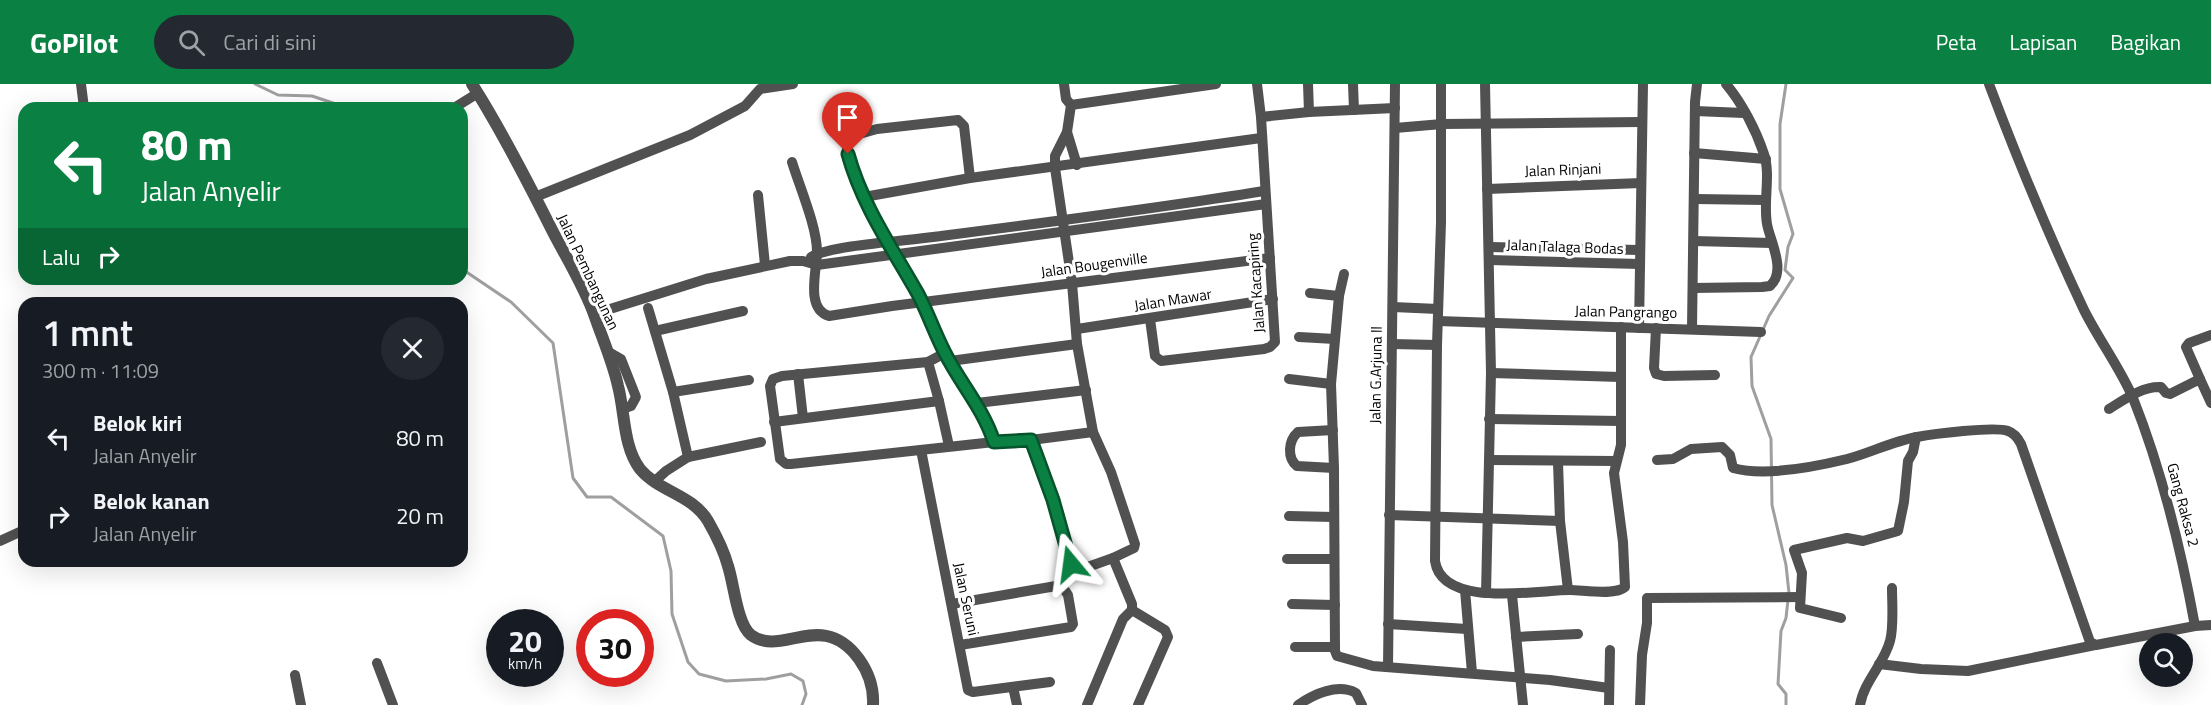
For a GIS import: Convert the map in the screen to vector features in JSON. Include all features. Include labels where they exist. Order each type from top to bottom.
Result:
[{"type":"street","points":[[81,84],[83,102]]},
{"type":"street","points":[[535,197],[710,125],[745,106],[760,87],[793,84]]},
{"type":"street","points":[[1064,84],[1066,99],[1071,105]]},
{"type":"street","points":[[1122,84],[1124,96]]},
{"type":"street","points":[[1071,105],[1216,84]]},
{"type":"street","name":"Jalan Kacapiring","points":[[1150,319],[1155,356],[1161,361],[1264,349],[1275,342],[1257,84]]},
{"type":"street","points":[[1308,84],[1309,112]]},
{"type":"street","points":[[1353,84],[1354,110]]},
{"type":"street","name":"Jalan G.Arjuna ll","points":[[1388,667],[1395,84]]},
{"type":"street","points":[[1441,84],[1435,518],[1436,568],[1443,577],[1465,590],[1512,595],[1568,590],[1617,591],[1625,587],[1623,542],[1614,477],[1616,461],[1621,450],[1622,327]]},
{"type":"street","points":[[1486,84],[1491,373],[1486,593]]},
{"type":"street","points":[[1639,328],[1643,84]]},
{"type":"street","points":[[1692,329],[1697,84]]},
{"type":"street","points":[[1693,288],[1770,286],[1774,283],[1776,272],[1772,243],[1766,223],[1766,159],[1744,113],[1726,84]]},
{"type":"street","name":"Gang Raksa 2","points":[[1989,84],[2025,178],[2066,272],[2090,322],[2132,395],[2152,447],[2186,578],[2195,626]]},
{"type":"street","points":[[460,102],[475,88]]},
{"type":"street","name":"Jalan Pembangunan","points":[[475,88],[535,197],[594,314],[615,372],[626,431],[635,459],[645,473],[683,496],[708,520],[728,566],[741,617],[750,634],[768,641],[824,635],[840,640],[855,653],[869,676],[873,690],[873,705]]},
{"type":"street","points":[[1031,440],[1053,500],[1071,564],[1082,569],[1131,551],[1135,544],[1111,472],[1093,432],[1077,344],[1072,284],[1055,168],[1055,156],[1066,132],[1071,105]]},
{"type":"street","points":[[1261,117],[1395,108]]},
{"type":"street","points":[[1695,111],[1744,113]]},
{"type":"street","points":[[949,446],[939,401],[939,358],[922,303],[887,243],[864,196],[851,166],[847,142],[852,136],[877,129],[960,120],[964,126],[970,178]]},
{"type":"street","points":[[1395,128],[1442,124],[1641,122]]},
{"type":"street","points":[[1066,132],[1077,165]]},
{"type":"street","points":[[864,196],[970,178],[1262,138]]},
{"type":"street","points":[[1694,153],[1766,159]]},
{"type":"street","points":[[792,162],[815,232],[817,266]]},
{"type":"street","name":"Jalan Rinjani","points":[[1487,189],[1641,183]]},
{"type":"street","points":[[594,314],[705,279],[765,265],[803,261],[817,266],[1005,240],[1132,211],[1264,191]]},
{"type":"street","points":[[758,195],[765,265]]},
{"type":"street","points":[[1695,199],[1765,200]]},
{"type":"street","points":[[1190,202],[1190,214]]},
{"type":"street","points":[[803,261],[817,253],[1004,228],[1132,223],[1266,204]]},
{"type":"street","points":[[1132,211],[1132,223]]},
{"type":"street","points":[[1004,228],[1005,240]]},
{"type":"street","points":[[955,235],[957,247]]},
{"type":"street","points":[[1694,241],[1772,243]]},
{"type":"street","points":[[1489,247],[1640,250]]},
{"type":"street","points":[[1570,249],[1570,263]]},
{"type":"street","name":"Jalan Bougenville","points":[[817,266],[814,274],[816,302],[824,315],[834,316],[892,306],[1270,258]]},
{"type":"street","name":"Jalan Talaga Bodas","points":[[1490,260],[1640,264]]},
{"type":"street","points":[[1344,274],[1331,384],[1335,651],[1340,658],[1362,664],[1519,677],[1609,688]]},
{"type":"street","points":[[1310,293],[1340,296]]},
{"type":"street","name":"Jalan Mawar","points":[[1077,329],[1273,299]]},
{"type":"street","name":"Jalan Pangrango","points":[[1393,307],[1490,322],[1761,332]]},
{"type":"street","points":[[648,308],[673,392],[688,457]]},
{"type":"street","points":[[655,331],[743,311]]},
{"type":"street","points":[[1656,328],[1654,368],[1656,374],[1664,376],[1715,375]]},
{"type":"street","points":[[2211,335],[2189,343],[2186,347],[2211,403]]},
{"type":"street","points":[[1299,337],[1335,339]]},
{"type":"street","points":[[1077,344],[779,376],[771,382],[779,456],[786,464],[1093,432]]},
{"type":"street","points":[[1392,344],[1437,345]]},
{"type":"street","points":[[939,358],[977,403],[985,443]]},
{"type":"street","points":[[1491,373],[1620,377]]},
{"type":"street","points":[[798,374],[803,418]]},
{"type":"street","points":[[1289,379],[1331,384]]},
{"type":"street","points":[[2109,409],[2132,395],[2158,386],[2170,394],[2200,379]]},
{"type":"street","points":[[673,392],[749,380]]},
{"type":"street","points":[[977,403],[1086,390]]},
{"type":"street","points":[[774,422],[939,401]]},
{"type":"street","points":[[1490,419],[1621,421]]},
{"type":"street","points":[[1333,430],[1298,432],[1291,440],[1290,452],[1292,461],[1297,466],[1334,468]]},
{"type":"street","points":[[1657,460],[1672,459],[1691,448],[1722,447],[1730,455],[1733,468],[1759,471],[1806,467],[1846,459],[1916,437],[2008,431],[2018,438],[2052,528],[2088,640],[2095,645]]},
{"type":"street","points":[[1841,618],[1800,609],[1802,573],[1794,553],[1795,549],[1847,538],[1863,542],[1898,531],[1904,502],[1908,461],[1913,452],[1916,437]]},
{"type":"street","points":[[655,481],[688,457],[761,442]]},
{"type":"street","name":"Jalan Seruni","points":[[921,450],[970,692],[1013,687]]},
{"type":"street","points":[[1489,460],[1616,461]]},
{"type":"street","points":[[1558,462],[1560,521],[1568,590]]},
{"type":"street","points":[[1389,515],[1560,521]]},
{"type":"street","points":[[1289,516],[1334,517]]},
{"type":"street","points":[[0,541],[18,533]]},
{"type":"street","points":[[1087,705],[1123,619],[1131,610],[1132,604],[1113,558]]},
{"type":"street","points":[[1287,558],[1334,559]]},
{"type":"street","points":[[952,604],[1056,586],[1064,589],[1069,599],[1071,627],[960,645]]},
{"type":"street","points":[[1860,705],[1862,693],[1891,640],[1892,588]]},
{"type":"street","points":[[1465,590],[1472,674]]},
{"type":"street","points":[[1512,595],[1523,705]]},
{"type":"street","points":[[1640,705],[1647,598],[1800,597]]},
{"type":"street","points":[[1292,604],[1335,605]]},
{"type":"street","points":[[1131,610],[1165,630],[1168,637],[1138,705]]},
{"type":"street","points":[[1388,624],[1467,629]]},
{"type":"street","points":[[1879,664],[1968,671],[2195,626],[2211,625]]},
{"type":"street","points":[[1516,636],[1578,634]]},
{"type":"street","points":[[1295,647],[1335,647]]},
{"type":"street","points":[[1609,705],[1610,650]]},
{"type":"street","points":[[376,663],[393,705]]},
{"type":"street","points":[[295,675],[301,705]]},
{"type":"street","points":[[1017,705],[1013,687],[1050,682]]},
{"type":"street","points":[[1298,705],[1314,696],[1343,688],[1356,693],[1362,705]]},
{"type":"waterway","points":[[255,84],[278,95],[312,96],[330,102]]},
{"type":"waterway","points":[[1786,84],[1780,124],[1780,189],[1793,234],[1788,247],[1785,270],[1793,278],[1769,316],[1751,357],[1752,386],[1771,439],[1772,505],[1786,565],[1789,593]]},
{"type":"waterway","points":[[468,273],[511,302],[553,343],[573,478],[587,497],[611,497],[663,536],[671,571],[672,614],[688,662],[699,674],[726,681],[766,679],[791,674],[803,681],[806,694],[802,705]]},
{"type":"waterway","points":[[1786,705],[1786,694],[1778,684],[1781,631],[1786,618],[1788,600]]},
{"type":"route","points":[[848,154],[856,181],[887,243],[917,293],[945,353],[977,403],[994,442],[1031,440],[1053,500],[1071,564]]}]
